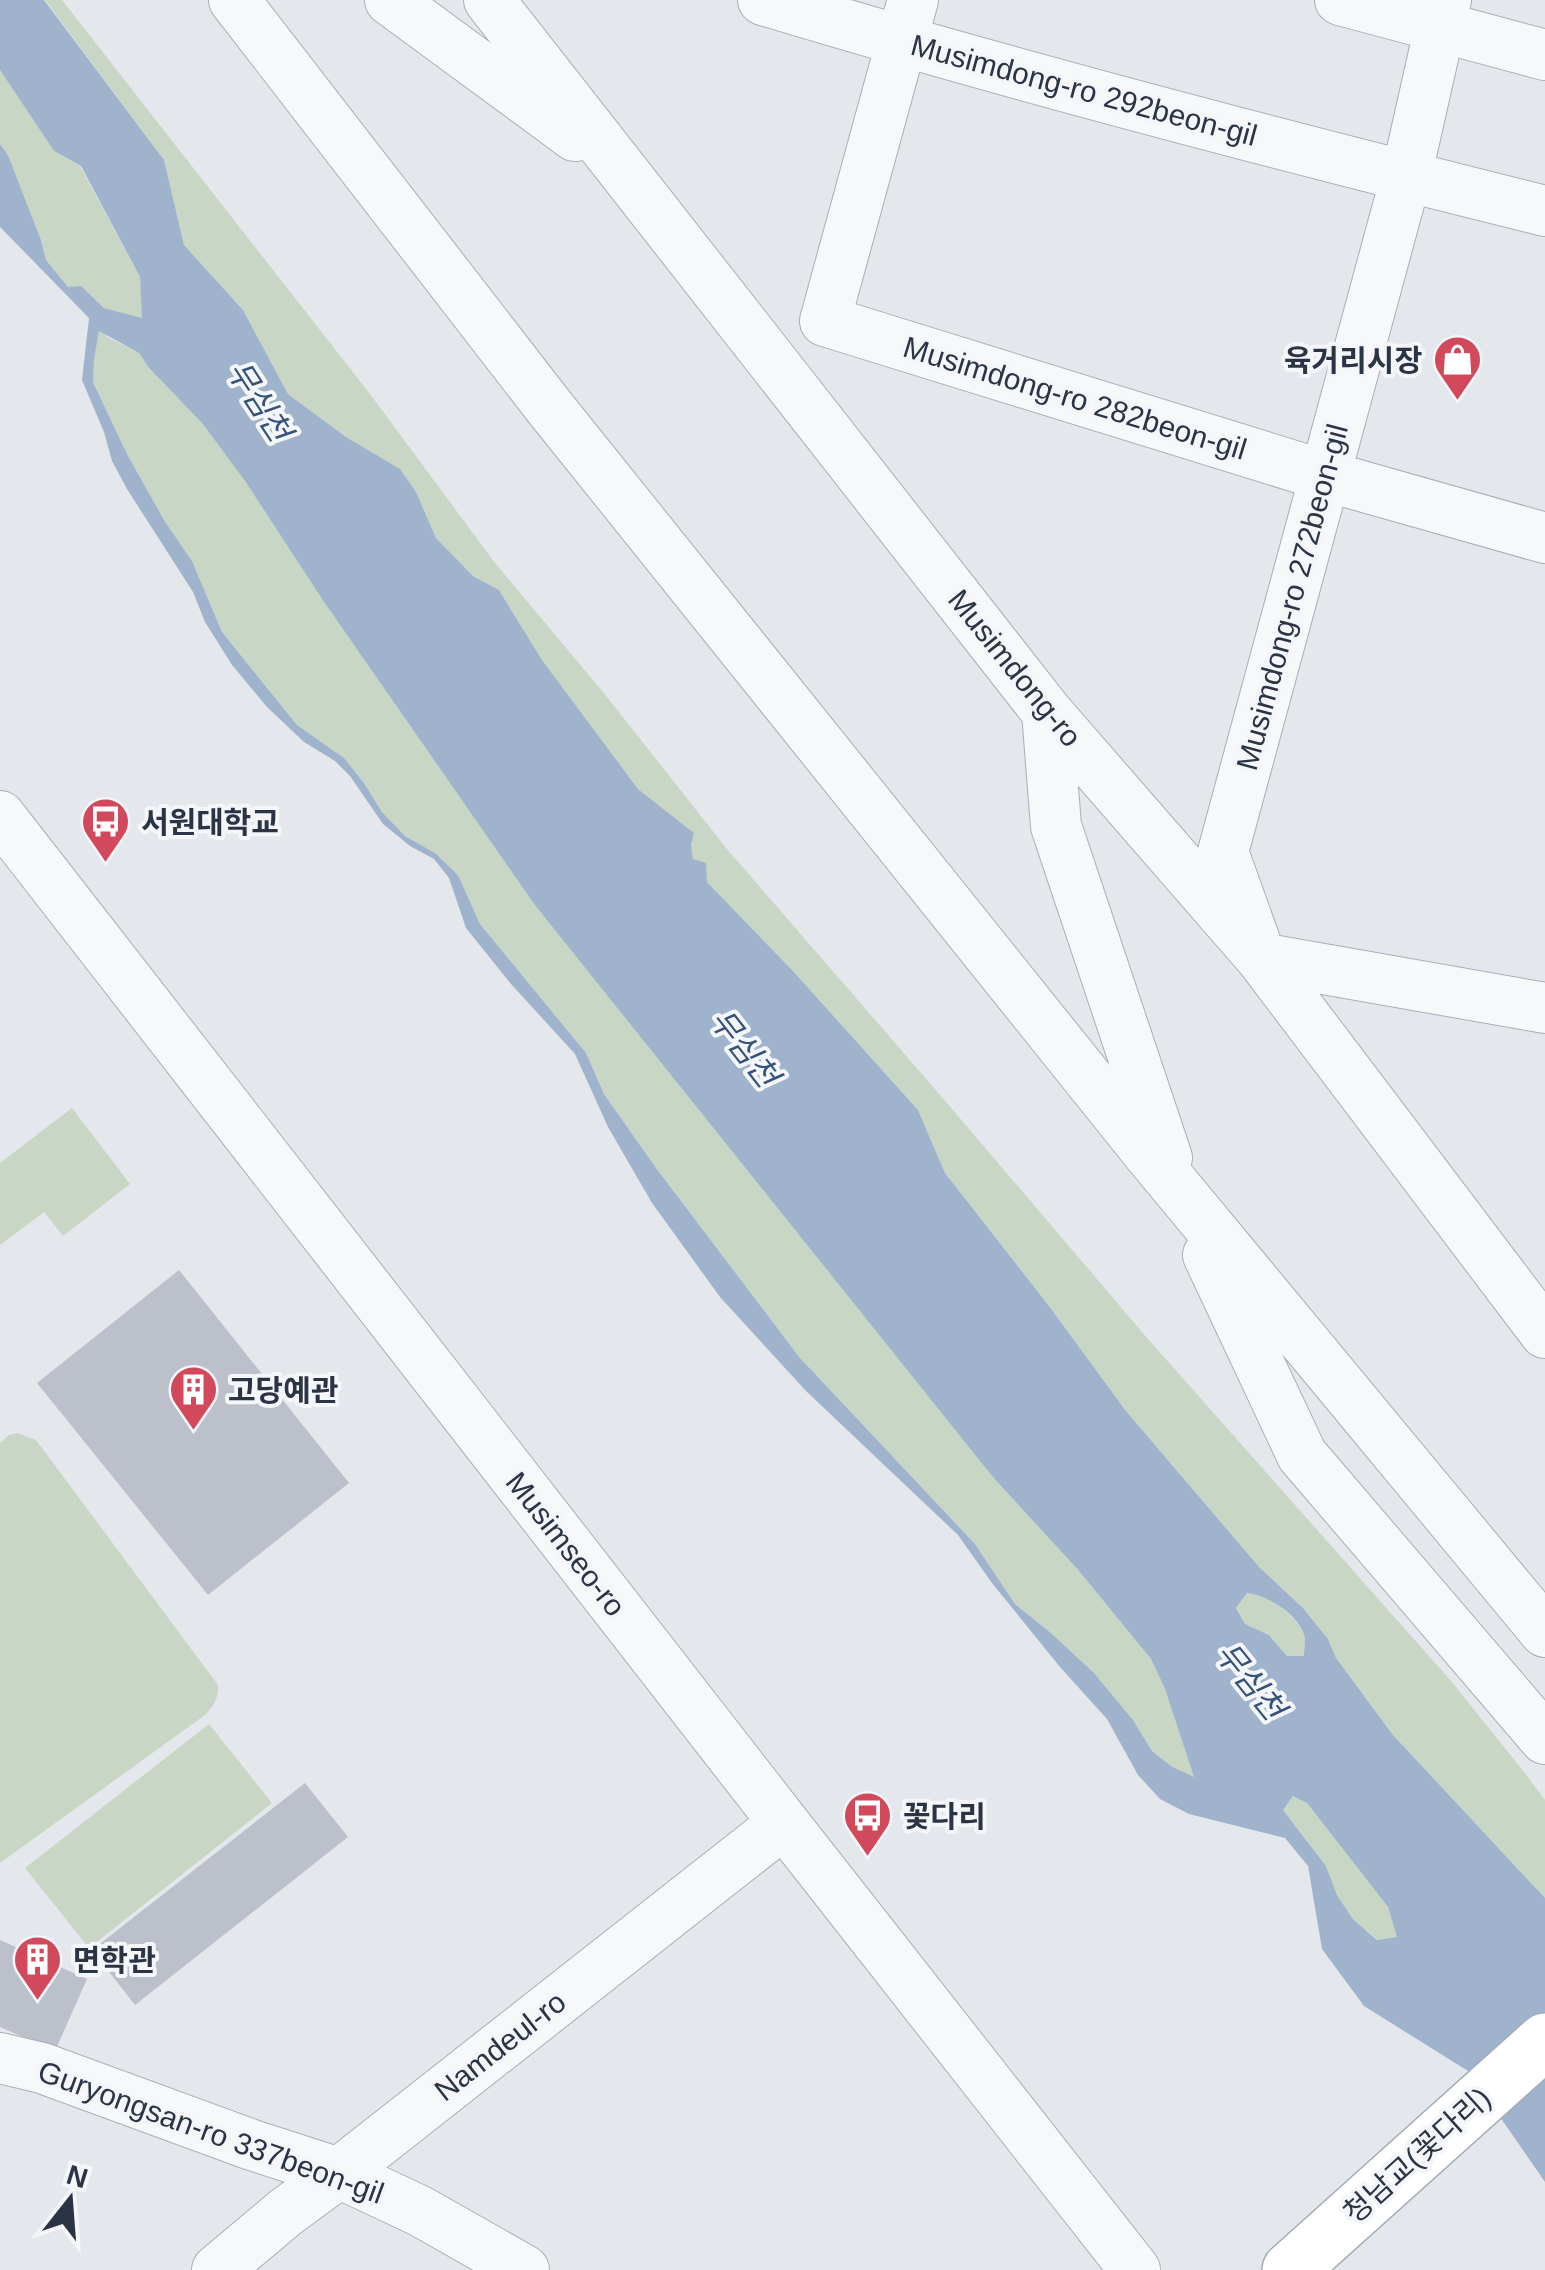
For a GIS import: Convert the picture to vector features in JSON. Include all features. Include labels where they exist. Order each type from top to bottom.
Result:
[{"type":"main road","name":"청남교(꽃다리)","points":[[1290,2270],[1545,2041]]},
{"type":"street","points":[[234,0],[550,408],[1178,1189],[1545,1632]]},
{"type":"street","points":[[390,0],[627,174]]},
{"type":"street","name":"Musimdong-ro","points":[[489,0],[1047,712],[1261,958],[1545,1333]]},
{"type":"street","name":"Musimdong-ro 292beon-gil","points":[[763,0],[907,21],[1406,177],[1545,211]]},
{"type":"street","points":[[1340,0],[1443,13],[1545,55]]},
{"type":"street","name":"Musimdong-ro 272beon-gil","points":[[1261,958],[1223,852],[1406,177],[1443,13]]},
{"type":"street","points":[[772,359],[824,321],[907,21]]},
{"type":"street","name":"Musimdong-ro 282beon-gil","points":[[824,321],[1326,476],[1545,538]]},
{"type":"street","points":[[1047,712],[1056,826],[1178,1189],[1302,1454],[1545,1739]]},
{"type":"street","name":"Musimseo-ro","points":[[0,816],[1135,2270]]},
{"type":"street","points":[[1261,958],[1545,1008]]},
{"type":"street","name":"Namdeul-ro","points":[[217,2270],[784,1823]]},
{"type":"street","name":"Guryongsan-ro 337beon-gil","points":[[0,2058],[42,2068],[340,2173],[420,2211],[524,2270]]},
{"type":"street","points":[[257,2270],[286,2212]]},
{"type":"green space","points":[[45,0],[62,0],[370,394],[495,563],[727,849],[1148,1339],[1451,1681],[1524,1772],[1545,1800],[1545,1898],[1393,1735],[1303,1608],[1259,1567],[1126,1411],[945,1173],[918,1110],[707,882],[693,859],[694,833],[638,789],[542,660],[499,590],[473,576],[436,538],[416,492],[400,470],[346,437],[288,394],[243,310],[184,245],[164,160]]},
{"type":"green space","points":[[0,70],[54,151],[80,166],[140,277],[143,319],[104,308],[81,287],[68,287],[46,260],[8,155],[0,144]]},
{"type":"green space","points":[[99,330],[139,353],[202,423],[534,904],[992,1476],[1079,1571],[1151,1659],[1195,1778],[1152,1751],[1133,1720],[1094,1673],[1015,1604],[975,1544],[800,1358],[604,1094],[586,1053],[480,924],[458,875],[435,853],[405,836],[382,812],[344,758],[297,725],[222,632],[192,561],[127,454],[93,382]]},
{"type":"green space","points":[[72,1108],[130,1184],[63,1236],[44,1212],[0,1245],[0,1163]]},
{"type":"green space","points":[[17,1433],[36,1440],[218,1690],[205,1715],[0,1863],[0,1443]]},
{"type":"green space","points":[[1247,1593],[1291,1615],[1305,1639],[1304,1656],[1287,1656],[1269,1635],[1245,1624],[1236,1607]]},
{"type":"green space","points":[[209,1724],[272,1803],[89,1948],[25,1868]]},
{"type":"green space","points":[[1293,1796],[1307,1803],[1388,1907],[1398,1937],[1378,1940],[1353,1919],[1337,1895],[1326,1866],[1283,1810]]},
{"type":"water","name":"무심천","points":[[0,0],[44,0],[164,160],[184,245],[243,310],[288,394],[346,437],[400,469],[416,492],[436,538],[473,576],[499,590],[542,660],[638,789],[694,833],[693,859],[706,863],[707,882],[918,1110],[945,1173],[1126,1411],[1259,1567],[1303,1608],[1393,1735],[1545,1898],[1545,2182],[1468,2071],[1364,2006],[1322,1949],[1308,1866],[1285,1838],[1189,1814],[1160,1799],[1138,1775],[1107,1719],[1060,1667],[958,1535],[806,1391],[720,1297],[652,1203],[608,1127],[575,1054],[466,928],[449,878],[434,859],[383,824],[350,776],[335,761],[304,742],[267,707],[232,665],[205,622],[193,592],[112,461],[82,380],[89,318],[0,227],[0,144],[8,155],[46,260],[68,287],[81,286],[104,308],[142,318],[140,277],[81,166],[54,151],[0,70]],"holes":[[[99,331],[139,353],[202,423],[534,904],[992,1476],[1079,1571],[1151,1659],[1194,1777],[1152,1751],[1133,1720],[1094,1673],[1015,1604],[975,1544],[800,1358],[604,1094],[586,1053],[480,924],[458,875],[435,853],[405,836],[382,812],[344,758],[297,725],[222,632],[192,561],[127,454],[93,382]],[[1247,1593],[1282,1608],[1302,1631],[1304,1656],[1287,1656],[1269,1635],[1245,1624],[1236,1608]],[[1293,1796],[1307,1803],[1388,1907],[1397,1937],[1377,1940],[1353,1919],[1337,1895],[1326,1866],[1283,1810]]]},
{"type":"building","name":"고당예관","points":[[179,1270],[349,1483],[208,1595],[37,1383]]},
{"type":"building","points":[[305,1783],[348,1837],[135,2005],[92,1950]]},
{"type":"building","name":"면학관","points":[[0,1940],[87,1979],[55,2051],[0,2027]]},
{"type":"place","name":"육거리시장","points":[[1457,402]]},
{"type":"place","name":"서원대학교","points":[[106,864]]},
{"type":"place","name":"고당예관","points":[[193,1432]]},
{"type":"place","name":"꽃다리","points":[[868,1858]]},
{"type":"place","name":"면학관","points":[[38,2002]]}]
